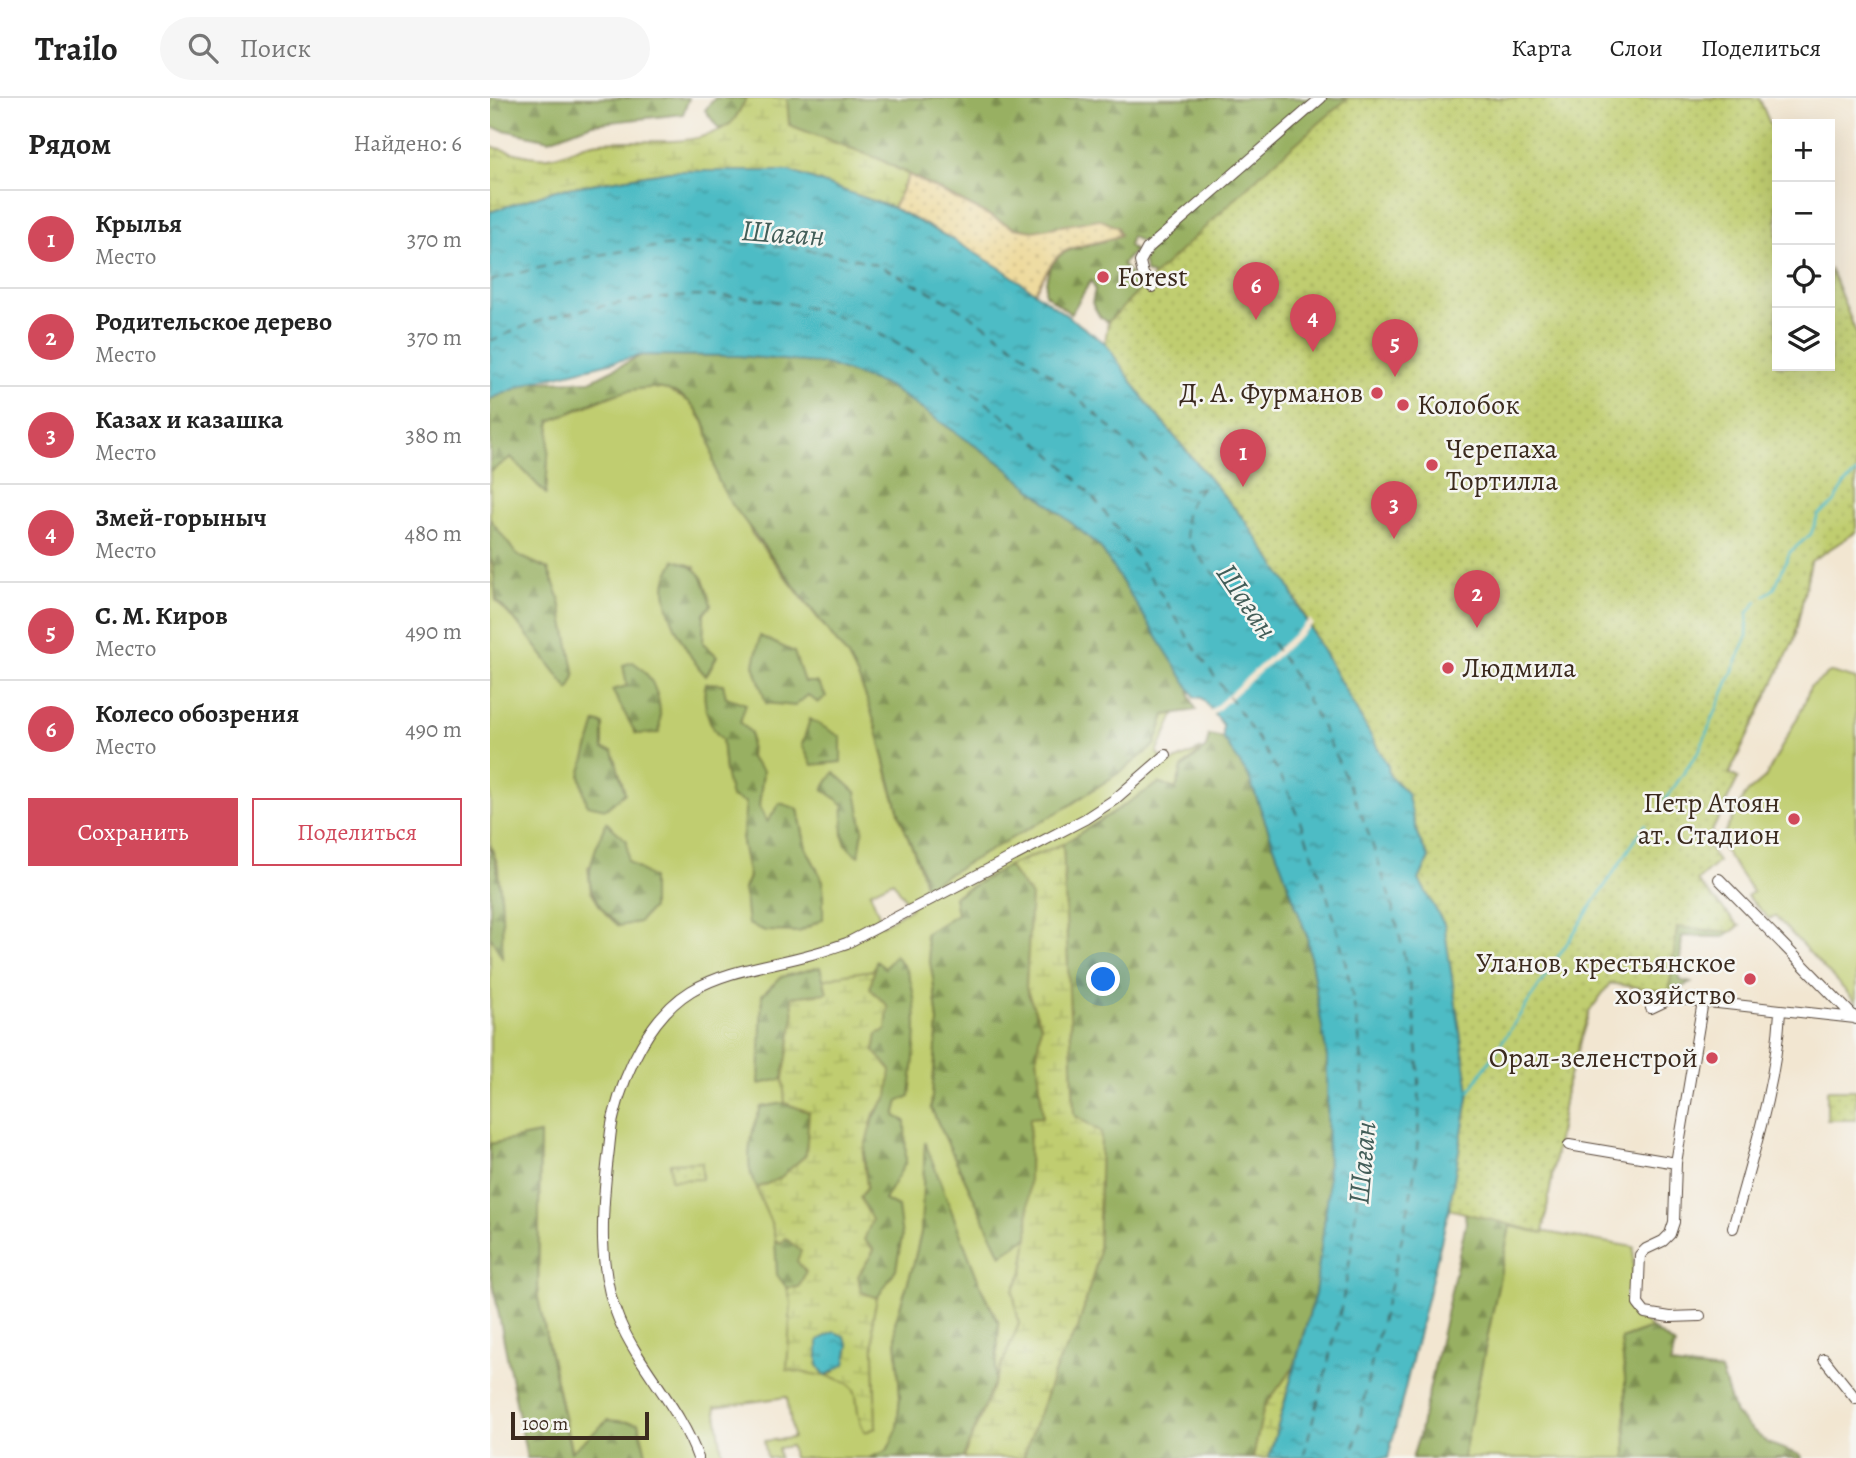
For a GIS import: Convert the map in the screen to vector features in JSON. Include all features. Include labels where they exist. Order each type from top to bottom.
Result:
[{"type":"street","points":[[1152,287],[1143,274],[1140,262],[1147,249],[1321,98]]},
{"type":"street","points":[[698,1458],[683,1426],[646,1370],[619,1320],[605,1267],[603,1227],[613,1118],[633,1061],[651,1031],[672,1006],[710,981],[748,968],[847,943],[1056,835],[1114,800],[1166,755]]},
{"type":"street","points":[[1719,879],[1856,1019]]},
{"type":"street","points":[[1651,1008],[1672,998],[1856,1019]]},
{"type":"street","points":[[1700,1316],[1670,1317],[1645,1312],[1638,1304],[1640,1255],[1663,1241],[1670,1234],[1674,1222],[1676,1163],[1703,1002]]},
{"type":"street","points":[[1733,1228],[1771,1085],[1779,1039],[1780,1012]]},
{"type":"street","points":[[1569,1145],[1676,1163]]},
{"type":"street","points":[[1824,1359],[1856,1399]]},
{"type":"green space","points":[[490,98],[689,98],[683,114],[592,124],[549,140],[490,127]]},
{"type":"green space","points":[[715,98],[747,98],[732,123],[719,129],[705,110]]},
{"type":"green space","points":[[747,98],[787,98],[789,125],[879,159],[909,175],[893,208],[789,171],[669,171],[556,190],[490,212],[490,146],[545,157],[593,143],[698,138],[730,124]]},
{"type":"green space","points":[[787,98],[1759,98],[1772,129],[1772,371],[1835,371],[1835,280],[1856,333],[1856,532],[1811,561],[1794,640],[1729,774],[1738,778],[1706,843],[1171,269],[1154,276],[1146,272],[1143,261],[1150,248],[1131,236],[1129,246],[1135,251],[1122,264],[1143,288],[1108,322],[1100,317],[1092,303],[1095,289],[1091,280],[1071,314],[1045,294],[1047,276],[1052,264],[1069,250],[1120,235],[1117,227],[1081,223],[1033,231],[1014,228],[879,159],[789,125]]},
{"type":"green space","points":[[1348,98],[1759,98],[1772,129],[1772,371],[1835,371],[1835,280],[1856,333],[1856,532],[1811,561],[1794,640],[1729,774],[1738,778],[1706,843],[1718,862],[1697,881],[1739,926],[1731,932],[1677,927],[1669,992],[1610,983],[1589,1012],[1567,1083],[1543,1233],[1449,1209],[1469,1092],[1444,924],[1419,880],[1429,858],[1418,837],[1407,794],[1389,775],[1289,586],[1246,522],[1148,405],[1105,343],[1108,322],[1263,172]]},
{"type":"green space","points":[[642,355],[739,356],[826,364],[888,386],[999,462],[1100,547],[1189,686],[1196,710],[1165,715],[1155,745],[1126,768],[1067,807],[925,887],[921,869],[900,816],[872,715],[858,676],[848,657],[728,499],[718,480],[707,429],[690,403],[673,392],[653,388],[633,390],[550,421],[546,494],[511,457],[490,472],[490,399],[532,382],[590,381]]},
{"type":"green space","points":[[651,387],[668,390],[690,402],[704,423],[712,449],[752,534],[848,657],[863,684],[873,712],[891,788],[923,875],[1067,807],[1126,768],[1155,745],[1165,715],[1175,713],[1157,753],[1168,764],[1202,749],[1182,768],[1176,789],[1104,820],[1063,844],[1008,866],[954,896],[958,914],[933,979],[938,1022],[931,1108],[1001,1254],[1028,1237],[1023,1272],[1013,1291],[1020,1324],[995,1381],[999,1323],[982,1290],[925,1144],[921,1233],[895,1323],[900,1396],[897,1430],[887,1451],[869,1458],[793,1458],[791,1446],[778,1448],[779,1458],[767,1458],[764,1441],[793,1438],[787,1397],[715,1407],[723,1458],[647,1458],[638,1423],[572,1453],[538,1298],[540,1134],[490,1144],[490,936],[502,955],[498,865],[490,844],[490,558],[493,563],[496,601],[522,628],[569,689],[575,676],[559,597],[548,569],[517,555],[490,519],[490,472],[511,457],[546,493],[550,421],[626,390]],"holes":[[[675,560],[695,567],[704,614],[703,643]],[[751,733],[750,758],[763,771],[759,806],[768,823],[798,809],[806,848],[823,881],[744,889],[749,877],[742,842],[746,803],[725,772],[722,738]],[[627,841],[627,860],[607,916],[591,892],[588,867]],[[893,881],[911,908],[883,925],[870,892]]]},
{"type":"green space","points":[[490,519],[517,555],[548,569],[559,597],[575,676],[569,690],[522,628],[496,600],[493,564],[490,558]]},
{"type":"green space","points":[[675,560],[692,567],[701,575],[711,605],[704,614],[703,643],[717,656],[706,676],[691,657],[667,604],[666,580]]},
{"type":"green space","points":[[760,636],[794,652],[804,682],[817,682],[826,696],[818,703],[808,695],[795,706],[766,703],[754,665]]},
{"type":"green space","points":[[633,662],[653,684],[659,703],[659,733],[636,734],[612,690],[627,686],[623,665]]},
{"type":"green space","name":"Петр Атоян ат. Стадион","points":[[1831,672],[1856,679],[1856,1002],[1775,916],[1769,919],[1747,896],[1753,892],[1719,843],[1745,795],[1765,778],[1803,707],[1810,687]]},
{"type":"green space","points":[[706,683],[723,684],[726,697],[746,704],[740,722],[751,733],[750,758],[763,771],[759,806],[767,822],[780,803],[798,809],[806,848],[823,881],[823,919],[799,932],[765,931],[748,924],[744,889],[749,877],[742,842],[746,803],[731,797],[722,739],[713,728],[705,705]]},
{"type":"green space","points":[[810,719],[841,737],[841,762],[812,765],[802,745]]},
{"type":"green space","points":[[596,722],[603,724],[603,749],[613,751],[625,793],[606,809],[587,805],[580,775]]},
{"type":"green space","points":[[1209,735],[1223,738],[1249,777],[1307,936],[1327,1057],[1328,1194],[1315,1294],[1294,1367],[1264,1407],[1253,1458],[1023,1458],[1057,1365],[1078,1328],[1098,1257],[1101,1132],[1074,1115],[1063,844],[1159,783],[1176,789],[1182,768],[1206,748]]},
{"type":"green space","points":[[834,772],[856,792],[863,830],[859,856],[844,840],[844,805],[823,789]]},
{"type":"green space","points":[[606,822],[627,841],[628,861],[652,878],[652,908],[639,922],[619,926],[605,913],[591,889],[591,865]]},
{"type":"green space","points":[[490,844],[500,885],[502,957],[490,936]]},
{"type":"green space","points":[[1063,844],[1074,1115],[1101,1132],[1098,1257],[1078,1328],[1057,1365],[1023,1458],[963,1458],[1019,1324],[1013,1291],[1023,1272],[1028,1237],[1030,1118],[1043,1117],[1037,1055],[1041,1025],[1026,988],[1031,896],[1008,866]]},
{"type":"green space","points":[[1008,866],[1031,896],[1026,988],[1041,1025],[1037,1055],[1043,1118],[1030,1118],[1028,1237],[1001,1255],[931,1108],[938,1022],[925,934],[957,914],[954,897]]},
{"type":"green space","points":[[1451,923],[1739,926],[1723,937],[1682,936],[1679,980],[1691,983],[1669,992],[1610,983],[1589,1012],[1567,1083],[1543,1233],[1510,1226],[1463,1458],[1412,1458],[1466,1223],[1461,1179]]},
{"type":"green space","points":[[895,955],[908,973],[912,988],[916,1034],[910,1096],[899,1101],[895,1116],[905,1121],[906,1162],[884,1200],[898,1207],[902,1237],[896,1269],[877,1298],[861,1292],[858,1276],[874,1250],[864,1240],[860,1197],[867,1187],[866,1139],[873,1118],[888,1096],[874,1051],[877,1034],[870,989],[876,961],[885,968]]},
{"type":"green space","points":[[820,967],[827,993],[792,997],[794,1018],[783,1079],[759,1084],[762,995],[781,977]]},
{"type":"green space","points":[[874,970],[870,989],[888,1006],[886,1030],[877,1034],[874,1051],[891,1070],[888,1096],[874,1114],[863,1154],[867,1187],[860,1197],[872,1220],[864,1240],[874,1250],[858,1276],[861,1292],[877,1298],[873,1317],[876,1428],[865,1432],[854,1390],[849,1384],[826,1376],[834,1372],[818,1365],[825,1376],[787,1370],[791,1302],[787,1288],[799,1287],[806,1272],[797,1261],[801,1251],[785,1238],[781,1243],[775,1240],[757,1188],[779,1179],[806,1155],[809,1112],[785,1103],[783,1079],[794,1018],[792,997],[827,993],[824,980]]},
{"type":"green space","points":[[1827,1090],[1856,1090],[1856,1120],[1827,1120]]},
{"type":"green space","points":[[785,1103],[809,1112],[806,1155],[779,1179],[757,1188],[752,1179],[749,1159],[757,1116],[761,1107]]},
{"type":"green space","points":[[540,1134],[538,1298],[571,1452],[608,1420],[638,1423],[647,1458],[527,1458],[490,1270],[490,1144]]},
{"type":"green space","points":[[925,1142],[982,1290],[999,1323],[995,1381],[963,1458],[869,1458],[887,1451],[897,1430],[900,1396],[895,1323],[921,1233]]},
{"type":"green space","points":[[702,1162],[702,1179],[671,1180],[670,1163]]},
{"type":"green space","points":[[1510,1226],[1634,1247],[1631,1306],[1651,1328],[1621,1339],[1625,1377],[1626,1458],[1463,1458]]},
{"type":"green space","points":[[785,1238],[802,1251],[806,1272],[799,1287],[787,1288],[777,1275],[775,1240],[781,1243]]},
{"type":"green space","points":[[1651,1328],[1675,1345],[1670,1365],[1721,1371],[1735,1414],[1767,1443],[1802,1458],[1626,1458],[1625,1377],[1621,1339]]},
{"type":"green space","points":[[1294,1367],[1269,1458],[1253,1458],[1264,1407]]},
{"type":"sand","points":[[909,175],[1014,228],[1033,231],[1099,219],[1117,227],[1120,235],[1079,246],[1058,256],[1034,293],[966,248],[893,208]]},
{"type":"water","name":"Шаған","points":[[669,171],[789,171],[893,208],[1002,269],[1105,343],[1148,405],[1246,522],[1289,586],[1388,766],[1389,775],[1407,793],[1418,837],[1429,858],[1419,880],[1444,924],[1469,1092],[1449,1209],[1388,1458],[1269,1458],[1315,1294],[1328,1194],[1327,1057],[1307,936],[1249,777],[1223,738],[1223,725],[1202,698],[1195,697],[1100,547],[999,462],[888,386],[826,364],[739,356],[642,355],[532,382],[490,399],[490,212],[556,190]]},
{"type":"water","points":[[834,1332],[844,1336],[849,1345],[845,1364],[825,1376],[818,1365],[818,1340]]},
{"type":"pier","points":[[1310,619],[1313,624],[1212,716],[1209,712]]},
{"type":"waterway","points":[[1765,595],[1774,589],[1790,552],[1811,534],[1818,515],[1834,503],[1844,485],[1856,473]]},
{"type":"waterway","points":[[1663,803],[1699,751],[1747,637],[1748,613],[1757,601]]},
{"type":"waterway","points":[[1469,1092],[1645,825]]},
{"type":"ferry route","points":[[490,281],[568,261],[687,244],[768,245],[868,262],[944,300],[1012,345],[1078,398],[1167,482],[1184,489],[1202,487]]},
{"type":"ferry route","points":[[490,341],[525,326],[581,310],[690,296],[764,299],[834,315],[872,330],[908,350],[1006,418],[1056,459],[1114,524],[1283,781],[1326,893],[1352,993],[1362,1059],[1363,1089],[1356,1208],[1342,1305],[1303,1458]]},
{"type":"ferry route","points":[[1203,487],[1189,505],[1185,518],[1188,540],[1272,643],[1295,678],[1325,734],[1352,792],[1375,852],[1394,914],[1408,976],[1417,1040],[1419,1104],[1415,1168],[1352,1458]]},
{"type":"place","name":"Forest","points":[[1103,277]]},
{"type":"place","name":"Колесо обозрения","points":[[1256,320]]},
{"type":"place","name":"Змей-горыныч","points":[[1313,352]]},
{"type":"place","name":"С. М. Киров","points":[[1395,377]]},
{"type":"place","name":"Д. А. Фурманов","points":[[1377,393]]},
{"type":"place","name":"Колобок","points":[[1403,405]]},
{"type":"place","name":"Черепаха Тортилла","points":[[1432,465]]},
{"type":"place","name":"Крылья","points":[[1243,487]]},
{"type":"place","name":"Казах и казашка","points":[[1394,539]]},
{"type":"place","name":"Родительское дерево","points":[[1477,628]]},
{"type":"place","name":"Людмила","points":[[1448,668]]},
{"type":"place","name":"Петр Атоян ат. Стадион","points":[[1794,819]]},
{"type":"place","name":"Уланов, крестьянское хозяйство","points":[[1750,979]]},
{"type":"place","name":"Орал-зеленстрой","points":[[1712,1058]]}]
